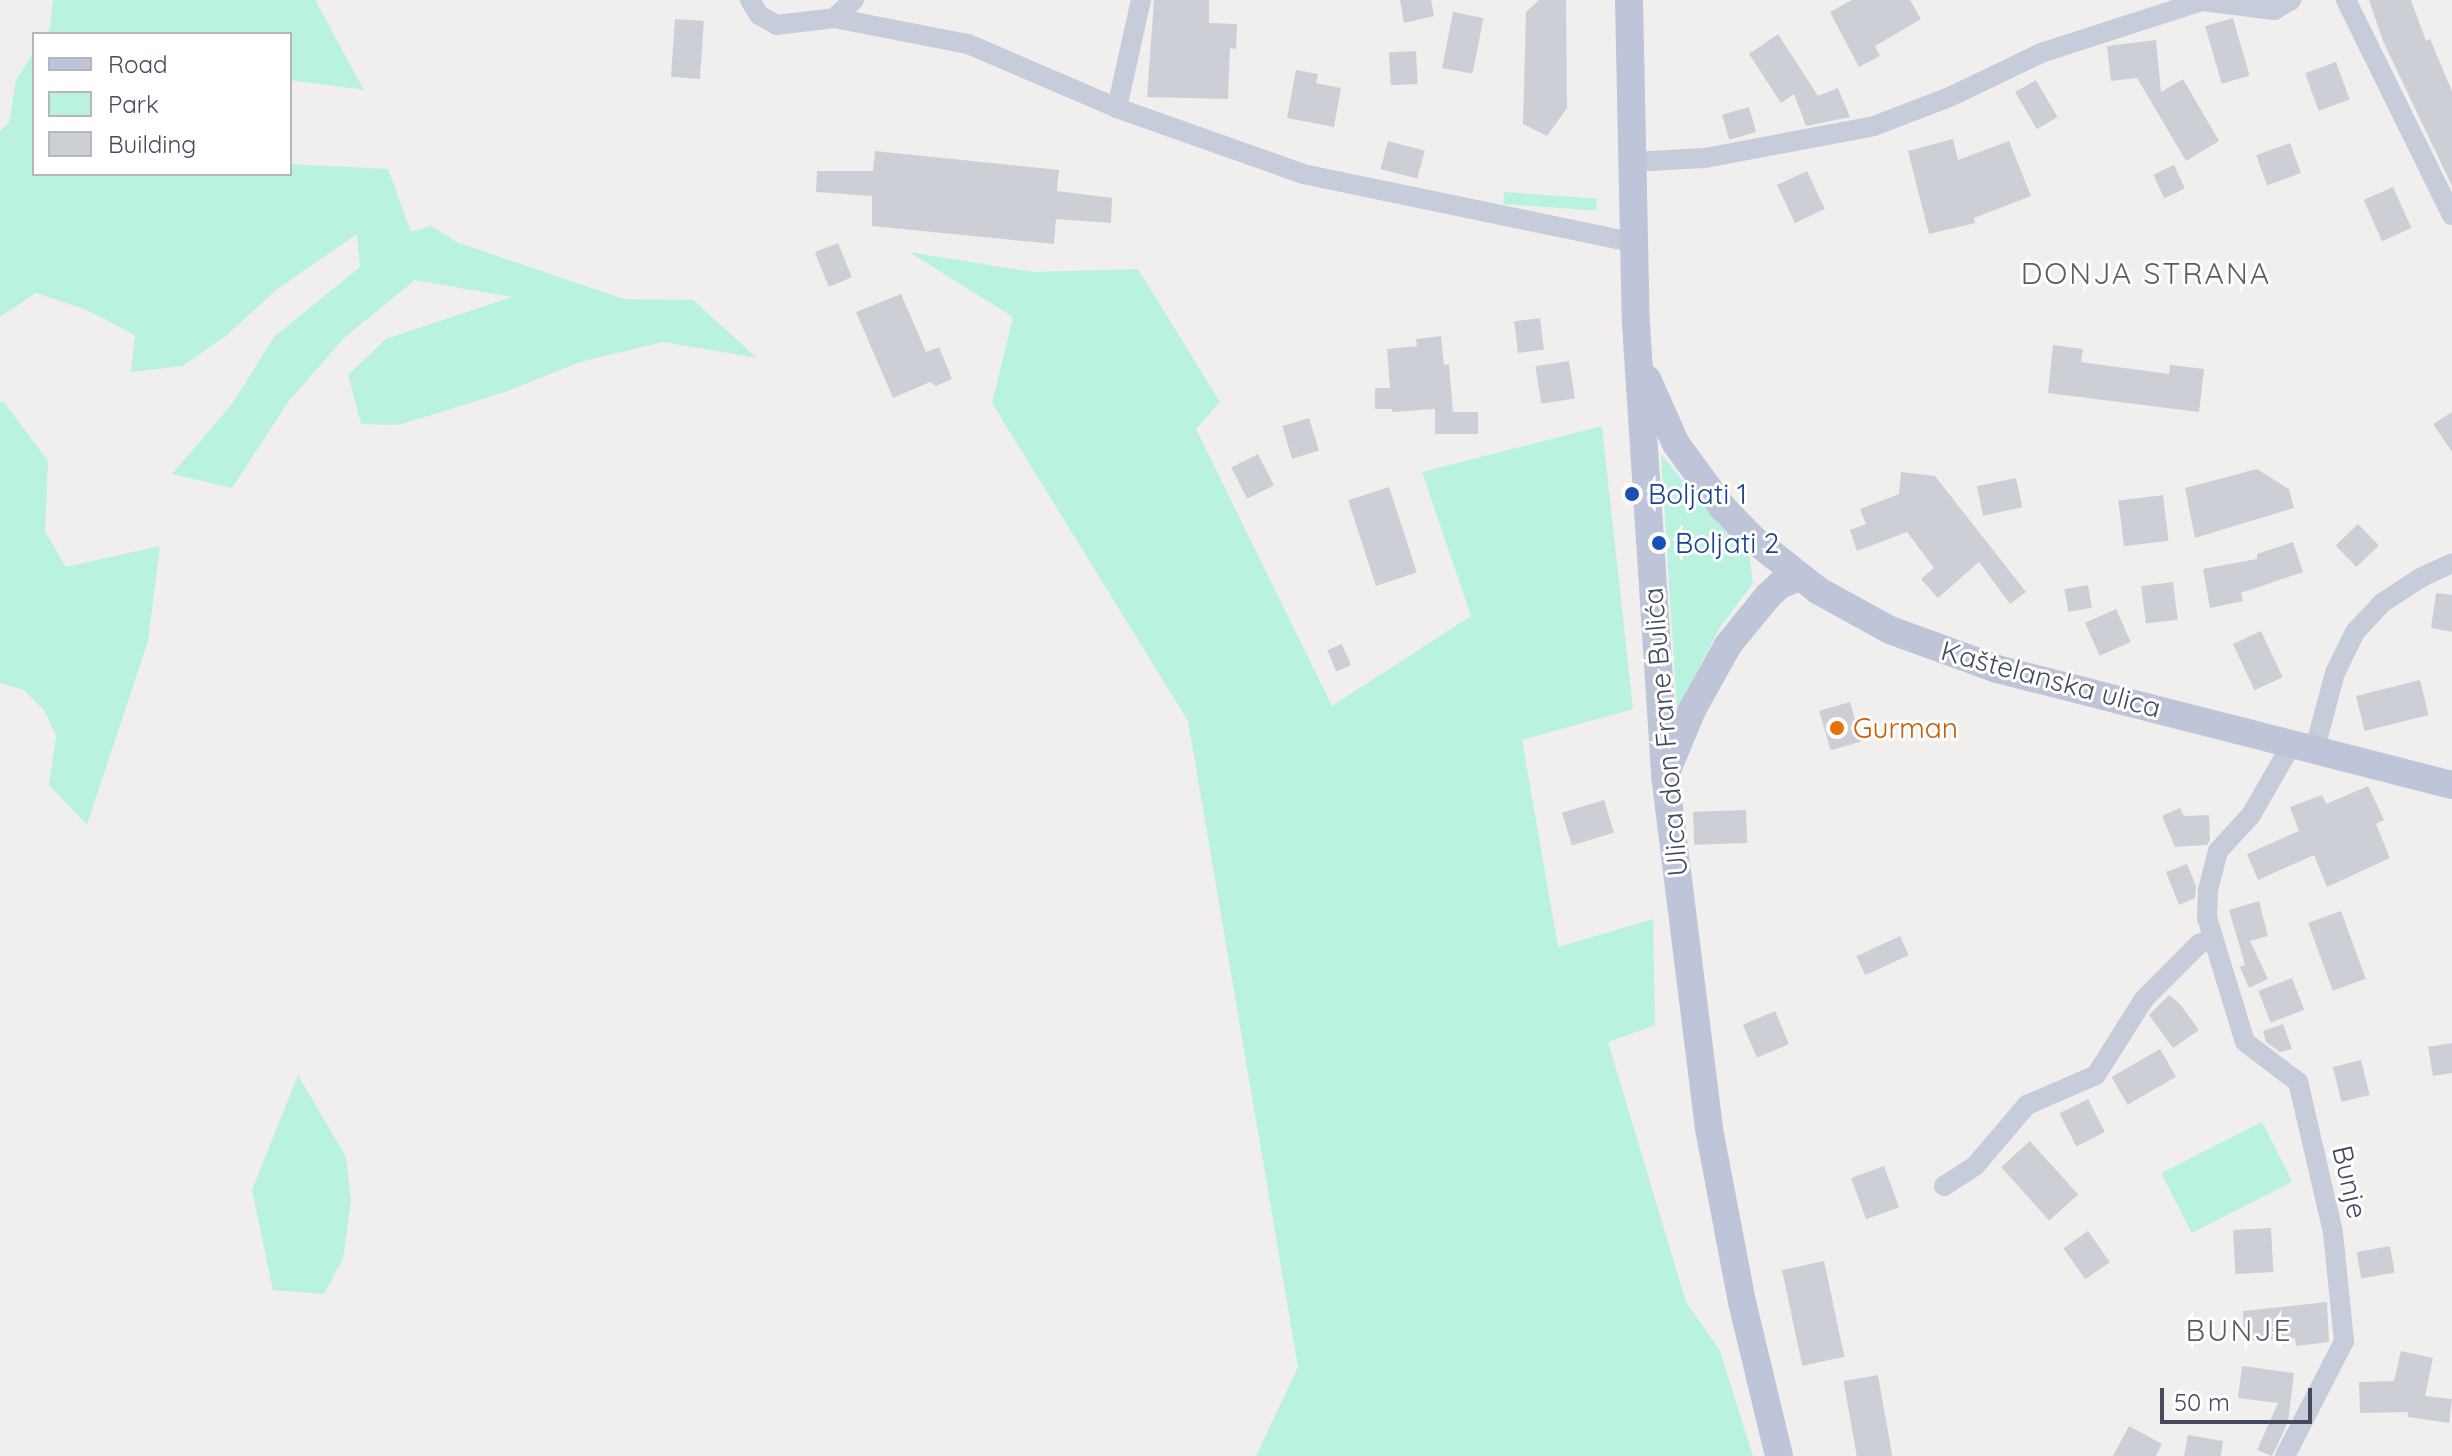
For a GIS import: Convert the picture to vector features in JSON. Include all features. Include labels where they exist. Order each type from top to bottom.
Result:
[{"type":"street","points":[[750,0],[759,15],[777,25],[834,18],[968,44],[1117,108],[1303,174],[1636,243]]},
{"type":"street","points":[[834,18],[854,0]]},
{"type":"street","points":[[1117,108],[1141,0]]},
{"type":"street","name":"Ulica don Frane Bulića","points":[[1629,0],[1638,352],[1665,775],[1709,1129],[1742,1302],[1779,1456]]},
{"type":"street","points":[[1632,162],[1705,158],[1874,126],[1952,96],[2041,53],[2202,1],[2274,10],[2291,0]]},
{"type":"street","points":[[2346,0],[2452,215]]},
{"type":"street","name":"Kaštelanska ulica","points":[[1638,352],[1663,418],[1698,477],[1754,540],[1799,577],[1890,630],[1997,669],[2452,785]]},
{"type":"street","points":[[2304,745],[2355,632],[2382,603],[2452,563]]},
{"type":"street","points":[[1665,775],[1692,710],[1728,645],[1768,596],[1799,577]]},
{"type":"street","name":"Bunje","points":[[2285,1456],[2344,1341],[2333,1232],[2298,1082],[2245,1042],[2207,918],[2208,890],[2218,851],[2251,815],[2304,745]]},
{"type":"street","points":[[1944,1186],[1975,1166],[2027,1105],[2096,1075],[2144,999],[2187,954],[2212,939]]},
{"type":"green space","points":[[53,0],[315,0],[364,90],[292,80],[292,32],[47,32]]},
{"type":"green space","points":[[32,55],[32,176],[292,176],[292,164],[388,169],[411,232],[431,226],[459,243],[624,299],[693,300],[757,358],[663,342],[580,362],[505,392],[399,425],[361,424],[348,375],[386,339],[512,297],[415,280],[345,337],[288,402],[232,488],[172,474],[232,404],[274,337],[360,267],[357,234],[276,290],[227,335],[183,366],[131,372],[135,335],[87,310],[36,293],[0,317],[0,131],[9,123],[16,80]]},
{"type":"green space","points":[[1504,192],[1597,198],[1596,210],[1503,204]]},
{"type":"green space","points":[[909,252],[1033,272],[1138,269],[1220,402],[1196,429],[1332,706],[1471,616],[1422,472],[1602,426],[1633,709],[1522,740],[1558,947],[1653,919],[1655,1025],[1608,1042],[1686,1302],[1720,1351],[1753,1456],[1256,1456],[1298,1367],[1188,721],[992,403],[1013,317]]},
{"type":"green space","points":[[0,402],[4,402],[48,461],[45,531],[66,567],[160,546],[148,641],[87,825],[49,785],[56,736],[44,710],[24,690],[0,683]]},
{"type":"green space","points":[[1661,454],[1721,527],[1749,553],[1753,583],[1719,629],[1677,710]]},
{"type":"green space","points":[[298,1075],[346,1157],[351,1201],[343,1259],[324,1294],[273,1290],[252,1190]]},
{"type":"green space","points":[[2262,1122],[2292,1182],[2192,1233],[2161,1173]]},
{"type":"building","points":[[1154,0],[1209,0],[1209,23],[1237,24],[1236,49],[1230,48],[1228,99],[1147,97]]},
{"type":"building","points":[[1400,0],[1431,0],[1434,16],[1404,23]]},
{"type":"building","points":[[1539,0],[1566,0],[1567,108],[1547,136],[1523,124],[1526,12]]},
{"type":"building","points":[[1852,0],[1910,0],[1921,19],[1875,46],[1880,56],[1859,67],[1830,12]]},
{"type":"building","points":[[2369,0],[2411,0],[2426,41],[2430,39],[2452,91],[2452,186],[2383,41]]},
{"type":"building","points":[[1453,12],[1483,18],[1473,74],[1442,68]]},
{"type":"building","points":[[2233,18],[2250,76],[2222,84],[2205,26]]},
{"type":"building","points":[[675,19],[704,21],[700,79],[671,77]]},
{"type":"building","points":[[1778,34],[1818,96],[1838,88],[1850,117],[1806,126],[1794,94],[1781,103],[1749,54]]},
{"type":"building","points":[[2156,40],[2161,92],[2183,79],[2219,141],[2186,161],[2137,78],[2111,81],[2107,46]]},
{"type":"building","points":[[1416,51],[1418,84],[1391,85],[1389,52]]},
{"type":"building","points":[[2336,62],[2350,100],[2319,111],[2305,73]]},
{"type":"building","points":[[1296,70],[1318,74],[1316,83],[1341,88],[1334,127],[1287,118]]},
{"type":"building","points":[[2036,80],[2058,117],[2037,129],[2015,92]]},
{"type":"building","points":[[1749,107],[1756,132],[1729,140],[1722,115]]},
{"type":"building","points":[[1953,139],[1958,160],[2009,141],[2031,196],[1974,218],[1975,223],[1929,234],[1908,151]]},
{"type":"building","points":[[1388,141],[1425,151],[1417,179],[1380,169]]},
{"type":"building","points":[[2290,143],[2301,173],[2267,185],[2256,155]]},
{"type":"building","points":[[875,151],[1059,170],[1057,191],[1112,198],[1111,223],[1056,219],[1054,244],[872,226],[872,196],[816,192],[817,171],[873,171]]},
{"type":"building","points":[[2174,165],[2185,189],[2164,198],[2153,175]]},
{"type":"building","points":[[1807,171],[1825,209],[1795,223],[1777,185]]},
{"type":"building","points":[[2393,187],[2411,228],[2382,241],[2364,200]]},
{"type":"building","points":[[838,243],[852,277],[829,287],[815,252]]},
{"type":"building","points":[[901,294],[926,352],[939,347],[952,379],[936,386],[930,382],[893,398],[856,312]]},
{"type":"building","points":[[1540,318],[1544,350],[1518,353],[1514,321]]},
{"type":"building","points":[[1441,336],[1444,365],[1449,364],[1453,412],[1478,412],[1478,434],[1435,434],[1435,409],[1392,412],[1392,409],[1375,409],[1375,388],[1390,388],[1387,349],[1417,346],[1416,339]]},
{"type":"building","points":[[2053,345],[2083,349],[2081,362],[2169,374],[2170,365],[2204,369],[2199,412],[2048,393]]},
{"type":"building","points":[[1569,361],[1575,399],[1541,404],[1535,366]]},
{"type":"building","points":[[2452,412],[2452,452],[2433,424]]},
{"type":"building","points":[[1309,418],[1319,451],[1292,459],[1282,426]]},
{"type":"building","points":[[1258,454],[1274,485],[1247,499],[1231,468]]},
{"type":"building","points":[[2257,469],[2289,489],[2294,508],[2195,538],[2185,488]]},
{"type":"building","points":[[1901,472],[1935,476],[2026,592],[2010,604],[1979,562],[1938,598],[1921,579],[1934,568],[1907,532],[1857,551],[1850,530],[1866,524],[1860,509],[1899,494]]},
{"type":"building","points":[[2016,478],[2022,507],[1983,516],[1977,486]]},
{"type":"building","points":[[1389,487],[1417,573],[1376,586],[1348,500]]},
{"type":"building","points":[[2163,495],[2169,541],[2124,546],[2118,500]]},
{"type":"building","points":[[2358,524],[2379,546],[2357,567],[2336,546]]},
{"type":"building","points":[[2293,542],[2303,572],[2241,593],[2243,601],[2210,608],[2203,569],[2257,559],[2257,554]]},
{"type":"building","points":[[2173,582],[2178,620],[2146,624],[2141,586]]},
{"type":"building","points":[[2088,585],[2092,608],[2068,612],[2064,589]]},
{"type":"building","points":[[2436,593],[2452,595],[2452,632],[2431,628]]},
{"type":"building","points":[[2116,609],[2131,642],[2100,656],[2085,623]]},
{"type":"building","points":[[2261,631],[2283,677],[2254,690],[2233,644]]},
{"type":"building","points":[[1342,644],[1351,665],[1336,671],[1327,650]]},
{"type":"building","points":[[2420,680],[2429,715],[2365,731],[2356,696]]},
{"type":"building","points":[[1850,702],[1861,741],[1831,750],[1819,711]]},
{"type":"building","points":[[2368,786],[2384,820],[2376,824],[2390,858],[2327,887],[2314,855],[2258,880],[2247,854],[2299,831],[2290,807],[2322,795],[2326,804]]},
{"type":"building","points":[[1604,800],[1614,833],[1572,845],[1562,813]]},
{"type":"building","points":[[2180,808],[2184,816],[2209,815],[2210,840],[2207,845],[2175,847],[2162,816]]},
{"type":"building","points":[[1746,810],[1747,843],[1694,845],[1693,812]]},
{"type":"building","points":[[2187,864],[2196,886],[2195,898],[2179,905],[2166,872]]},
{"type":"building","points":[[2259,901],[2268,936],[2250,941],[2268,979],[2249,988],[2240,967],[2245,965],[2229,910]]},
{"type":"building","points":[[2341,911],[2366,979],[2333,991],[2308,923]]},
{"type":"building","points":[[1900,936],[1909,955],[1865,975],[1856,956]]},
{"type":"building","points":[[2292,978],[2304,1010],[2271,1023],[2258,991]]},
{"type":"building","points":[[2169,995],[2180,1004],[2199,1030],[2173,1048],[2149,1015]]},
{"type":"building","points":[[1775,1011],[1789,1044],[1757,1058],[1743,1025]]},
{"type":"building","points":[[2283,1024],[2292,1049],[2280,1052],[2266,1042],[2263,1031]]},
{"type":"building","points":[[2452,1043],[2452,1073],[2433,1076],[2428,1047]]},
{"type":"building","points":[[2160,1049],[2176,1077],[2128,1105],[2112,1077]]},
{"type":"building","points":[[2361,1060],[2370,1095],[2342,1102],[2333,1067]]},
{"type":"building","points":[[2088,1099],[2105,1132],[2076,1146],[2059,1114]]},
{"type":"building","points":[[2030,1141],[2078,1195],[2049,1221],[2001,1167]]},
{"type":"building","points":[[1884,1166],[1899,1207],[1866,1219],[1851,1178]]},
{"type":"building","points":[[2271,1228],[2273,1272],[2235,1274],[2233,1230]]},
{"type":"building","points":[[2088,1231],[2110,1262],[2085,1279],[2063,1248]]},
{"type":"building","points":[[2390,1246],[2395,1273],[2361,1278],[2357,1252]]},
{"type":"building","points":[[1824,1261],[1844,1357],[1802,1366],[1782,1270]]},
{"type":"building","points":[[2327,1302],[2329,1342],[2296,1346],[2295,1338],[2244,1341],[2243,1311]]},
{"type":"building","points":[[2401,1351],[2433,1358],[2425,1396],[2452,1399],[2449,1423],[2408,1417],[2408,1412],[2360,1413],[2359,1382],[2394,1381]]},
{"type":"building","points":[[2242,1366],[2294,1373],[2288,1422],[2272,1456],[2257,1450],[2278,1403],[2238,1398]]},
{"type":"building","points":[[1878,1375],[1892,1456],[1857,1456],[1844,1381]]},
{"type":"building","points":[[2129,1426],[2162,1444],[2156,1456],[2113,1456]]},
{"type":"building","points":[[2188,1435],[2223,1441],[2221,1456],[2184,1456]]},
{"type":"place","name":"Boljati 1","points":[[1632,494]]},
{"type":"place","name":"Boljati 2","points":[[1659,543]]},
{"type":"place","name":"Gurman","points":[[1837,728]]},
{"type":"district","name":"DONJA STRANA","points":[[2146,273]]},
{"type":"district","name":"BUNJE","points":[[2239,1330]]}]
